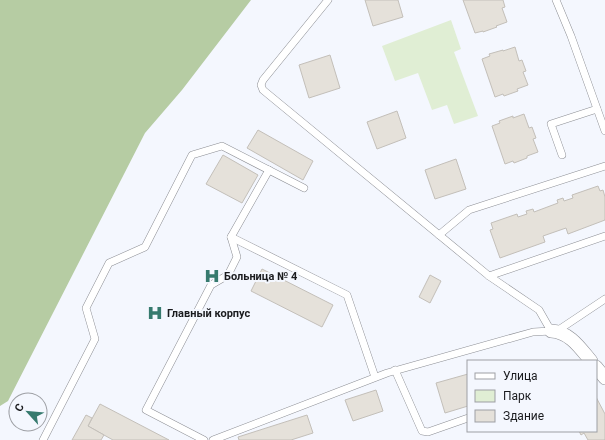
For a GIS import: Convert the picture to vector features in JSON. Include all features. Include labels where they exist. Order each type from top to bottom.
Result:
[{"type":"street","points":[[554,331],[573,339],[590,360]]},
{"type":"street","points":[[597,368],[605,378]]},
{"type":"lane","points":[[328,0],[263,80],[261,85],[263,90],[489,276],[539,310],[554,331]]},
{"type":"lane","points":[[556,0],[571,36],[605,131]]},
{"type":"lane","points":[[562,155],[551,124],[597,109]]},
{"type":"lane","points":[[43,440],[95,339],[86,308],[109,263],[145,247],[192,155],[222,146],[304,188]]},
{"type":"lane","points":[[439,235],[469,210],[605,166]]},
{"type":"lane","points":[[204,440],[146,410],[211,285],[228,275],[237,257],[231,237],[269,170]]},
{"type":"lane","points":[[489,276],[605,236]]},
{"type":"lane","points":[[231,237],[347,295],[375,377]]},
{"type":"lane","points":[[213,440],[395,370],[533,332],[554,331],[605,299]]},
{"type":"lane","points":[[395,370],[422,431],[428,432],[467,418]]},
{"type":"green space","points":[[0,0],[251,0],[182,90],[145,133],[13,392],[8,392],[8,401],[0,406]]},
{"type":"green space","points":[[451,20],[461,49],[454,52],[478,116],[454,124],[447,105],[432,110],[418,73],[395,81],[382,46]]},
{"type":"building","points":[[365,0],[398,0],[403,17],[373,26]]},
{"type":"building","points":[[463,0],[503,0],[505,7],[502,8],[507,22],[483,32],[475,33]]},
{"type":"building","points":[[515,47],[519,61],[522,60],[526,71],[523,72],[528,85],[517,89],[518,91],[504,96],[503,94],[495,97],[482,59],[490,56],[489,54]]},
{"type":"building","points":[[330,55],[340,88],[309,98],[299,65]]},
{"type":"building","points":[[397,111],[406,138],[377,149],[367,122]]},
{"type":"building","points":[[524,114],[529,128],[532,127],[536,138],[533,139],[538,152],[514,163],[513,161],[505,164],[492,126],[500,123],[499,121]]},
{"type":"building","points":[[258,130],[313,161],[303,180],[247,148]]},
{"type":"building","points":[[223,155],[258,175],[242,203],[206,184]]},
{"type":"building","points":[[456,159],[466,189],[435,199],[425,170]]},
{"type":"building","points":[[598,186],[600,191],[603,190],[605,197],[605,220],[568,234],[566,228],[543,236],[545,242],[500,258],[490,230],[493,229],[491,223],[517,214],[518,217],[527,214],[526,211],[533,209],[534,212],[558,203],[557,200],[563,198],[564,201],[573,198],[572,195]]},
{"type":"building","points":[[262,269],[333,305],[322,327],[251,291]]},
{"type":"building","points":[[430,275],[441,281],[430,303],[419,297]]},
{"type":"building","points":[[467,374],[467,406],[445,413],[436,383]]},
{"type":"building","points":[[376,390],[383,411],[353,421],[345,400]]},
{"type":"building","points":[[597,399],[605,414],[605,440],[588,440],[584,433],[581,435],[580,432],[597,432]]},
{"type":"building","points":[[100,404],[169,440],[113,440],[88,426]]},
{"type":"building","points":[[86,415],[92,418],[88,426],[104,435],[101,440],[72,440]]},
{"type":"building","points":[[307,415],[313,433],[291,440],[239,440],[238,437]]},
{"type":"place","name":"Больница № 4","points":[[212,276]]},
{"type":"place","name":"Главный корпус","points":[[155,313]]}]
